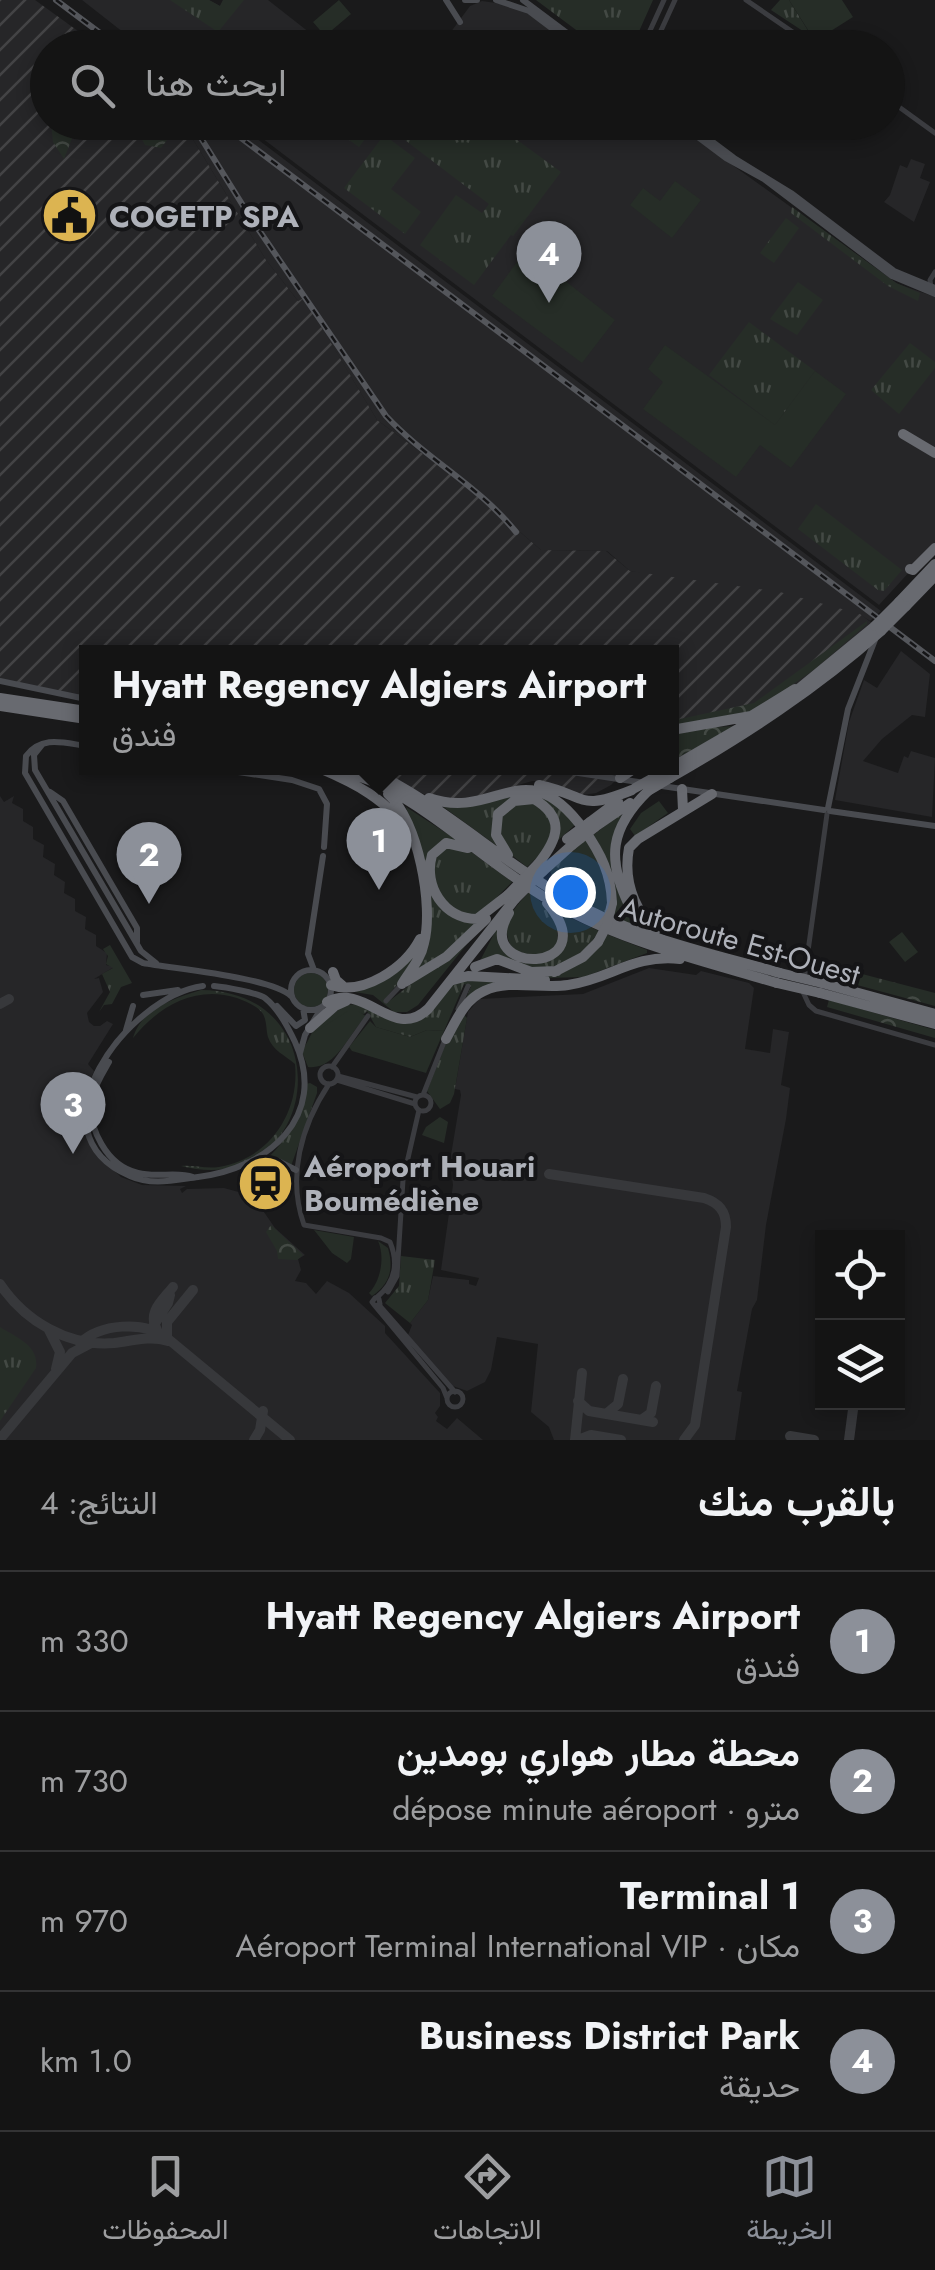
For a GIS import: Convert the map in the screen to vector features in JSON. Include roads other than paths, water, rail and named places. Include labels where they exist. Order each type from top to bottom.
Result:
[{"type":"highway","points":[[907,430],[935,451]]},
{"type":"highway","points":[[679,765],[762,723],[832,672],[902,604],[935,548]]},
{"type":"highway","points":[[917,574],[935,561]]},
{"type":"highway","points":[[679,764],[774,707],[878,628]]},
{"type":"highway","points":[[679,729],[751,716],[813,678]]},
{"type":"highway","points":[[0,695],[79,710]]},
{"type":"highway","points":[[0,706],[79,718]]},
{"type":"highway","points":[[336,775],[351,781],[398,818],[413,845],[423,886]]},
{"type":"highway","points":[[352,775],[383,791],[405,812],[416,843],[423,886],[424,945],[402,984]]},
{"type":"highway","name":"Autoroute Est-Ouest","points":[[354,775],[419,807],[540,894],[589,922],[702,961],[935,1014]]},
{"type":"highway","name":"Autoroute Est-Ouest","points":[[380,775],[522,870],[603,918],[778,978]]},
{"type":"highway","points":[[397,783],[444,802],[465,803],[539,785],[586,802],[602,802],[634,781]]},
{"type":"highway","points":[[324,1004],[344,997],[402,1020],[418,1017],[512,897],[634,781]]},
{"type":"highway","points":[[634,781],[628,811],[618,828],[616,855],[627,901],[640,921],[672,942]]},
{"type":"highway","points":[[506,792],[530,789],[562,804],[592,841],[608,869],[612,903],[598,942],[583,958],[534,979]]},
{"type":"highway","points":[[682,789],[683,810]]},
{"type":"highway","points":[[655,931],[634,904],[627,855],[638,839],[712,794]]},
{"type":"highway","points":[[522,870],[502,848],[495,831],[498,814],[514,801],[534,799],[548,808],[554,819],[555,836],[541,868]]},
{"type":"highway","points":[[504,869],[454,842],[437,848],[429,863],[435,892],[446,908],[459,917],[480,918],[512,897]]},
{"type":"highway","points":[[512,897],[503,926],[505,943],[520,958],[539,960],[555,951],[564,932],[559,916],[540,894]]},
{"type":"highway","points":[[499,912],[475,967],[497,958],[532,972],[557,971]]},
{"type":"highway","points":[[331,986],[368,996],[389,1013],[413,1014],[448,984],[499,912]]},
{"type":"highway","points":[[402,984],[446,957],[499,912]]},
{"type":"highway","points":[[331,986],[349,988],[369,983],[404,961],[421,938],[425,914]]},
{"type":"highway","points":[[446,1039],[466,1006],[484,991],[503,986],[558,986],[586,981],[644,959],[702,961]]},
{"type":"highway","points":[[333,972],[338,983],[349,988]]},
{"type":"highway","points":[[448,984],[468,976],[586,981]]},
{"type":"highway","name":"Autoroute Est-Ouest","points":[[821,988],[935,1024]]},
{"type":"highway","points":[[310,1028],[341,1002],[362,1001]]},
{"type":"main road","points":[[446,0],[460,22]]},
{"type":"main road","points":[[465,0],[478,0]]},
{"type":"main road","points":[[499,0],[530,11],[555,30]]},
{"type":"main road","points":[[522,0],[562,30]]},
{"type":"main road","points":[[702,140],[757,175],[892,276],[934,290]]},
{"type":"main road","points":[[710,140],[791,192],[894,271],[934,290]]},
{"type":"main road","points":[[827,811],[848,709],[878,628]]},
{"type":"main road","points":[[832,672],[856,662],[861,664],[861,674]]},
{"type":"main road","points":[[0,681],[79,698]]},
{"type":"main road","points":[[79,745],[50,741],[35,746],[24,761],[26,776],[132,958],[283,989],[303,1008],[305,1020],[296,1026],[264,997],[214,986]]},
{"type":"main road","points":[[50,741],[38,748],[33,758],[35,770],[48,791],[63,802],[137,928],[137,943],[150,960],[175,969]]},
{"type":"main road","points":[[259,775],[319,789],[328,804],[308,954],[314,970]]},
{"type":"main road","points":[[592,775],[935,826]]},
{"type":"main road","points":[[38,796],[48,791]]},
{"type":"main road","points":[[291,996],[295,976],[304,970],[325,975],[331,986],[300,1054]]},
{"type":"main road","points":[[144,995],[203,986]]},
{"type":"main road","points":[[184,990],[156,1004],[117,1044],[118,1050],[98,1080],[92,1100],[93,1122],[101,1143],[114,1160],[134,1172],[159,1176],[188,1174],[194,1178],[254,1162],[278,1160],[296,1170]]},
{"type":"main road","points":[[254,1162],[289,1129],[298,1111],[303,1082],[300,1054],[285,1023],[264,997]]},
{"type":"main road","points":[[303,1008],[324,1004]]},
{"type":"main road","points":[[124,1036],[133,1006]]},
{"type":"street","points":[[650,30],[664,0]]},
{"type":"street","points":[[662,30],[675,0]]},
{"type":"street","points":[[746,0],[790,30]]},
{"type":"street","points":[[905,111],[935,133]]},
{"type":"street","points":[[934,290],[930,280],[935,272]]},
{"type":"street","points":[[827,811],[801,994],[816,1010],[935,1045]]},
{"type":"street","points":[[386,1001],[402,984]]},
{"type":"street","points":[[377,1302],[392,1288],[397,1276],[402,1180],[418,1101],[468,986]]},
{"type":"street","points":[[302,1066],[312,1070],[332,1066],[368,1016]]},
{"type":"street","points":[[332,1066],[337,1078]]},
{"type":"street","points":[[322,1068],[325,1082],[296,1170],[304,1226],[384,1238],[392,1245],[394,1274],[377,1302]]},
{"type":"street","points":[[303,1082],[337,1078],[418,1101]]},
{"type":"street","points":[[377,1302],[462,1398],[459,1406],[452,1406],[443,1388],[377,1302]]},
{"type":"street","points":[[447,1398],[455,1392]]},
{"type":"railway","points":[[56,0],[96,30]]},
{"type":"railway","points":[[202,140],[386,416],[486,501],[516,532]]},
{"type":"railway","points":[[244,140],[935,661]]},
{"type":"place","name":"COGETP SPA","points":[[70,216]]},
{"type":"place","name":"Business District Park","points":[[549,303]]},
{"type":"place","name":"Hyatt Regency Algiers Airport","points":[[379,890]]},
{"type":"place","name":"محطة مطار هواري بومدين","points":[[149,904]]},
{"type":"place","name":"Terminal 1","points":[[73,1154]]},
{"type":"place","name":"Aéroport Houari Boumédiène","points":[[265,1183]]}]
